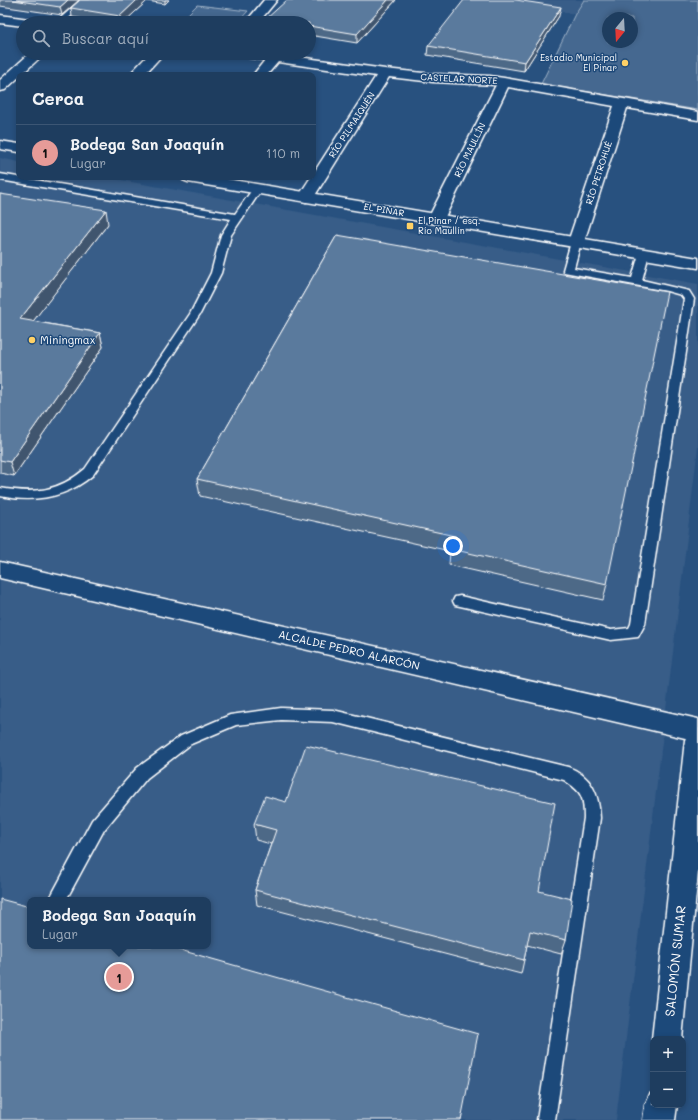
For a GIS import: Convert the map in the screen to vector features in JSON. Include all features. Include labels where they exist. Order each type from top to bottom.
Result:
[{"type":"street","points":[[257,16],[271,0]]},
{"type":"street","points":[[0,19],[16,21]]},
{"type":"street","points":[[17,72],[30,60]]},
{"type":"street","points":[[139,72],[150,60]]},
{"type":"street","points":[[262,72],[272,60]]},
{"type":"street","name":"CASTELAR NORTE","points":[[289,60],[434,78],[478,78],[698,116]]},
{"type":"street","points":[[0,87],[16,73]]},
{"type":"street","name":"RÍO PILMAIQUÉN","points":[[306,197],[385,73]]},
{"type":"street","name":"RÍO MAULLÍN","points":[[436,219],[504,82]]},
{"type":"street","name":"RÍO PETROHUÉ","points":[[576,242],[622,103]]},
{"type":"street","points":[[0,145],[16,148]]},
{"type":"street","name":"EL PINAR","points":[[207,180],[698,263]]},
{"type":"street","name":"ALCALDE PEDRO ALARCÓN","points":[[0,570],[698,730]]},
{"type":"street","name":"SALOMÓN SUMAR","points":[[668,1036],[692,866],[698,740]]},
{"type":"street","points":[[659,1120],[661,1108]]},
{"type":"lane","points":[[67,16],[85,0]]},
{"type":"lane","points":[[0,177],[16,180]]},
{"type":"lane","points":[[18,180],[237,217]]},
{"type":"lane","points":[[0,492],[24,495],[50,494],[73,485],[89,472],[195,314],[216,273],[226,235],[257,188]]},
{"type":"lane","points":[[460,601],[612,635],[633,633],[638,624],[689,299],[685,292],[568,270],[576,242]]},
{"type":"lane","points":[[636,282],[644,254]]},
{"type":"lane","points":[[59,897],[98,825],[142,773],[186,740],[235,719],[281,714],[333,716],[568,774],[584,785],[592,798],[592,818],[546,1120]]},
{"type":"shaded area","points":[[484,0],[584,0],[575,14]]},
{"type":"shaded area","name":"Estadio Municipal El Pinar","points":[[584,0],[698,0],[698,110],[541,84],[575,14]]},
{"type":"shaded area","points":[[197,5],[248,11],[243,16],[186,16]]},
{"type":"shaded area","points":[[0,158],[16,161],[16,180],[121,180],[698,284],[698,447],[616,1120],[0,1120]]},
{"type":"building","points":[[13,0],[68,0],[60,7]]},
{"type":"building","points":[[80,0],[137,0],[120,16],[71,8]]},
{"type":"building","points":[[287,0],[388,0],[357,34],[316,27],[316,16],[269,16]]},
{"type":"building","points":[[464,0],[516,0],[561,7],[525,62],[428,46]]},
{"type":"building","name":"Miningmax","points":[[0,194],[106,210],[20,319],[100,333],[10,462],[0,460]]},
{"type":"building","points":[[337,235],[667,292],[607,584],[451,549],[455,536],[197,479]]},
{"type":"building","points":[[306,745],[555,803],[539,891],[572,899],[566,940],[530,931],[524,960],[255,890],[276,830],[254,824],[265,796],[286,802]]},
{"type":"building","points":[[0,899],[27,906],[27,949],[177,949],[478,1034],[461,1120],[0,1120]]},
{"type":"place","name":"Estadio Municipal El Pinar","points":[[625,63]]},
{"type":"place","name":"El Pinar / esq. Río Maullín","points":[[410,226]]},
{"type":"place","name":"Miningmax","points":[[32,340]]},
{"type":"place","name":"Bodega San Joaquín","points":[[119,977]]}]
